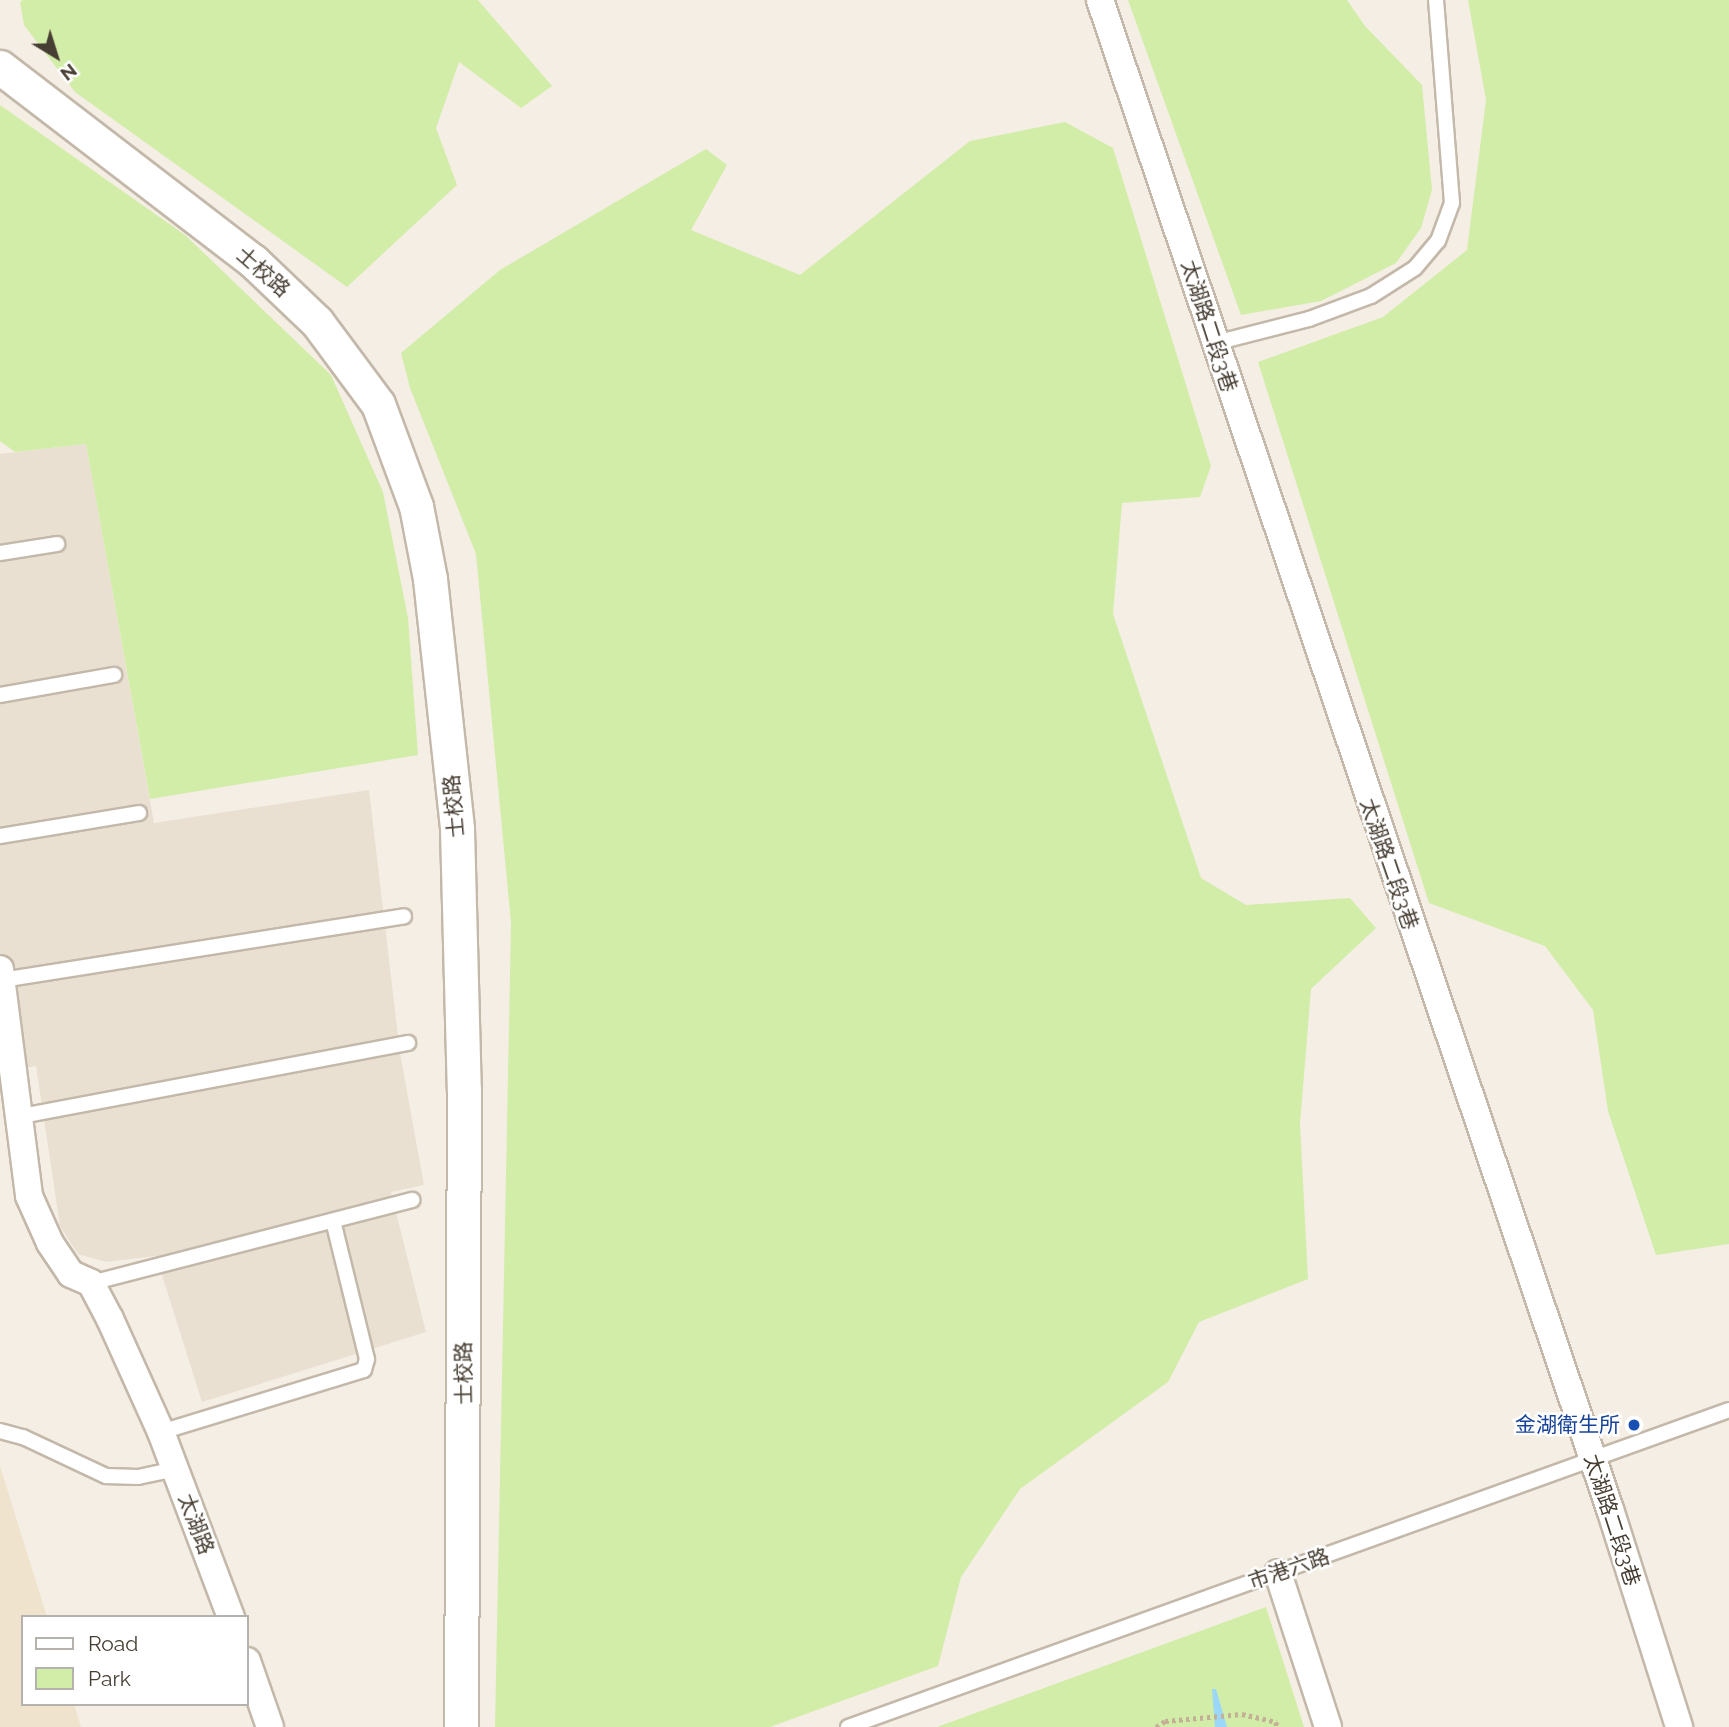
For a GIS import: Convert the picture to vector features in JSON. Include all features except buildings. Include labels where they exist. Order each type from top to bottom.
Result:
[{"type":"street","name":"太湖路二段3巷","points":[[1100,0],[1594,1462],[1679,1727]]},
{"type":"street","name":"士校路","points":[[0,67],[253,261],[317,322],[378,404],[416,506],[430,579],[457,830],[464,1090],[461,1727]]},
{"type":"street","points":[[1,976],[21,1116],[29,1196],[50,1243],[71,1274],[92,1283]]},
{"type":"street","name":"太湖路","points":[[92,1283],[161,1432],[230,1615]]},
{"type":"street","points":[[1279,1573],[1328,1727]]},
{"type":"street","points":[[248,1664],[270,1727]]},
{"type":"lane","points":[[1214,343],[1309,318],[1371,296],[1415,268],[1438,241],[1452,202],[1436,0]]},
{"type":"lane","points":[[0,553],[57,544]]},
{"type":"lane","points":[[0,695],[114,675]]},
{"type":"lane","points":[[0,836],[139,813]]},
{"type":"lane","points":[[1,976],[404,916]]},
{"type":"lane","points":[[21,1116],[408,1043]]},
{"type":"lane","points":[[92,1283],[412,1200]]},
{"type":"lane","points":[[161,1432],[364,1370],[367,1359],[333,1221]]},
{"type":"lane","name":"市港六路","points":[[848,1727],[1069,1644],[1594,1462],[1729,1410]]},
{"type":"lane","points":[[0,1431],[23,1437],[106,1476],[138,1477],[175,1469]]},
{"type":"path","points":[[1156,1727],[1165,1721],[1242,1714],[1276,1722],[1277,1727]]},
{"type":"shaded area","points":[[86,444],[154,823],[369,790],[400,1053],[424,1185],[391,1192],[426,1332],[202,1402],[156,1256],[106,1262],[78,1254],[60,1226],[36,1066],[0,1072],[0,454]]},
{"type":"shaded area","points":[[0,1466],[46,1615],[21,1615],[21,1706],[75,1706],[81,1727],[0,1727]]},
{"type":"green space","points":[[478,0],[552,86],[521,108],[459,62],[436,128],[457,185],[347,287],[75,92],[24,25],[20,2]]},
{"type":"green space","points":[[1128,0],[1347,0],[1365,26],[1422,85],[1432,190],[1421,228],[1396,263],[1321,301],[1241,315]]},
{"type":"green space","points":[[1468,0],[1729,0],[1729,1244],[1656,1255],[1608,1111],[1593,1010],[1545,946],[1429,903],[1258,362],[1383,317],[1467,250],[1486,100]]},
{"type":"green space","points":[[0,105],[185,235],[331,375],[383,492],[408,618],[418,755],[150,799],[86,444],[15,452],[0,441]]},
{"type":"green space","points":[[1065,122],[1113,148],[1211,466],[1200,497],[1122,503],[1113,614],[1201,878],[1246,905],[1350,898],[1376,928],[1311,989],[1300,1124],[1308,1279],[1199,1322],[1168,1382],[1020,1489],[961,1577],[938,1666],[770,1727],[495,1727],[511,923],[476,554],[410,388],[401,353],[500,270],[706,149],[727,165],[691,230],[800,275],[970,141]]},
{"type":"green space","points":[[1266,1607],[1304,1727],[937,1727]]},
{"type":"water","points":[[1212,1689],[1216,1689],[1227,1727],[1215,1727]]},
{"type":"place","name":"金湖衛生所","points":[[1634,1425]]}]
